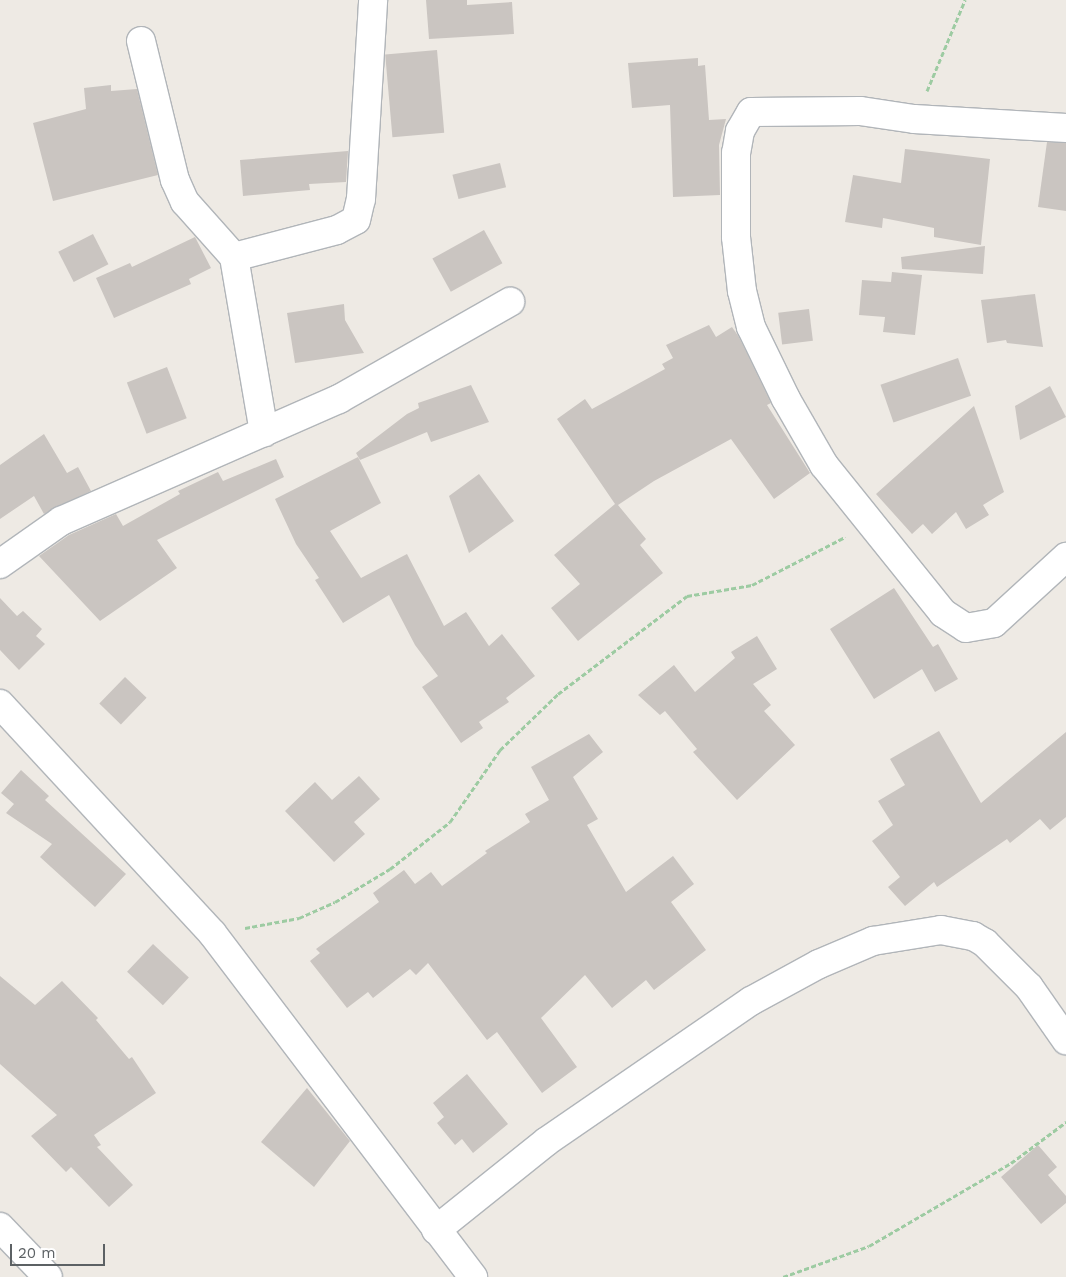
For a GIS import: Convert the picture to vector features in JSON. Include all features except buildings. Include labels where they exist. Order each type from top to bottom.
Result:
[{"type":"street","points":[[234,256],[337,230],[356,220],[361,199],[373,0]]},
{"type":"street","points":[[141,41],[175,180],[185,202],[234,256],[264,432]]},
{"type":"street","points":[[1066,128],[914,119],[860,111],[751,112],[740,131],[736,153],[736,237],[742,291],[751,327],[782,392],[824,465],[869,524],[943,614],[966,628],[994,623],[1066,557]]},
{"type":"street","points":[[0,564],[61,522],[339,399],[510,302]]},
{"type":"street","points":[[0,704],[212,933],[328,1083],[473,1277]]},
{"type":"street","points":[[436,1230],[547,1141],[750,1001],[819,964],[873,941],[941,930],[973,936],[985,943],[1029,987],[1066,1040]]},
{"type":"street","points":[[0,1227],[48,1277]]},
{"type":"path","points":[[914,119],[959,22],[965,0]]},
{"type":"path","points":[[212,933],[299,918],[335,902],[390,869],[450,822],[500,750],[558,694],[687,596],[752,585],[773,577],[869,524]]},
{"type":"path","points":[[783,1277],[869,1246],[1011,1163],[1066,1122]]}]
